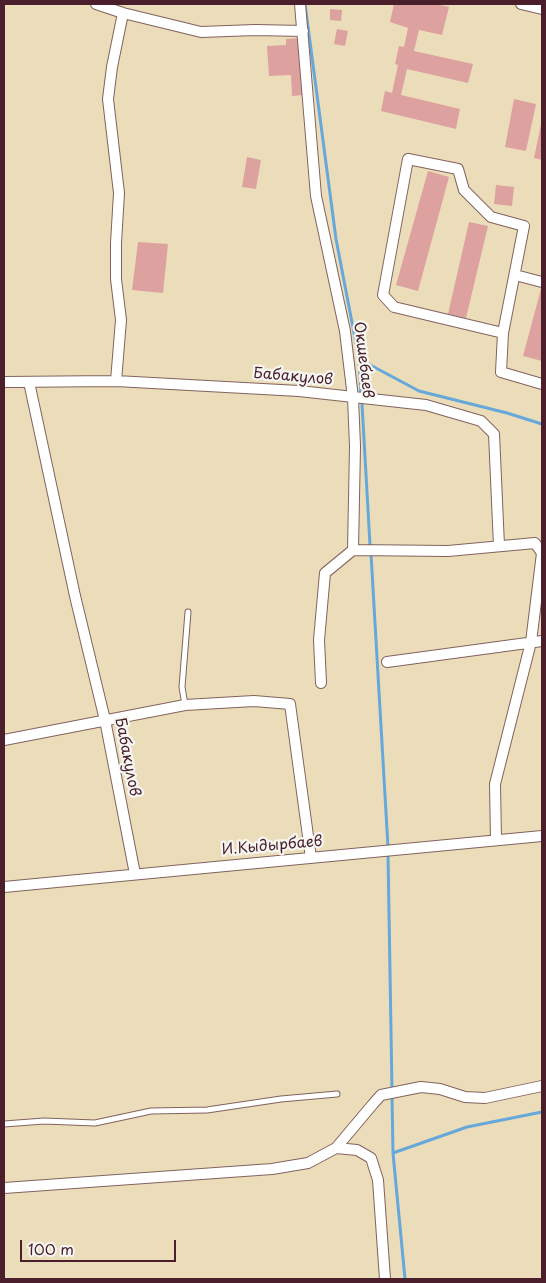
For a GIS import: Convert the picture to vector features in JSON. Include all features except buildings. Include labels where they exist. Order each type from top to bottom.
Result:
[{"type":"street","points":[[96,4],[201,32],[303,31]]},
{"type":"street","name":"Окшебаев","points":[[300,4],[316,196],[345,330],[353,398],[355,446],[353,550]]},
{"type":"street","points":[[521,4],[542,9]]},
{"type":"street","points":[[116,381],[121,320],[116,279],[119,193],[108,99],[123,12]]},
{"type":"street","points":[[503,333],[394,307],[383,295],[408,159],[458,169],[464,190],[491,218],[524,226],[503,333],[501,372],[542,384]]},
{"type":"street","points":[[515,275],[542,282]]},
{"type":"street","name":"Бабакулов","points":[[4,382],[116,381],[299,391],[426,405],[480,421],[494,434],[498,546]]},
{"type":"street","name":"Бабакулов","points":[[29,382],[75,596],[105,720],[134,874]]},
{"type":"street","points":[[321,683],[319,640],[325,574],[353,550],[448,551],[535,543],[542,553],[531,642],[496,784],[496,840]]},
{"type":"street","points":[[387,662],[542,641]]},
{"type":"street","points":[[4,740],[184,705],[254,701],[290,704],[311,858]]},
{"type":"street","name":"И.Кыдырбаев","points":[[4,887],[542,836]]},
{"type":"street","points":[[4,1188],[272,1170],[308,1163],[336,1148],[381,1095],[422,1087],[440,1089],[465,1098],[485,1098],[542,1086]]},
{"type":"street","points":[[336,1148],[356,1150],[371,1158],[378,1180],[385,1279]]},
{"type":"lane","points":[[184,705],[182,687],[188,612]]},
{"type":"lane","points":[[4,1124],[44,1121],[95,1123],[151,1111],[207,1110],[282,1098],[337,1094]]},
{"type":"waterway","points":[[305,4],[336,239],[359,359],[361,395]]},
{"type":"waterway","points":[[359,359],[419,391],[507,413],[542,424]]},
{"type":"waterway","points":[[362,404],[370,545]]},
{"type":"waterway","points":[[371,554],[388,847]]},
{"type":"waterway","points":[[388,854],[392,1090]]},
{"type":"waterway","points":[[392,1096],[393,1153],[405,1279]]},
{"type":"waterway","points":[[393,1153],[467,1127],[542,1112]]}]
